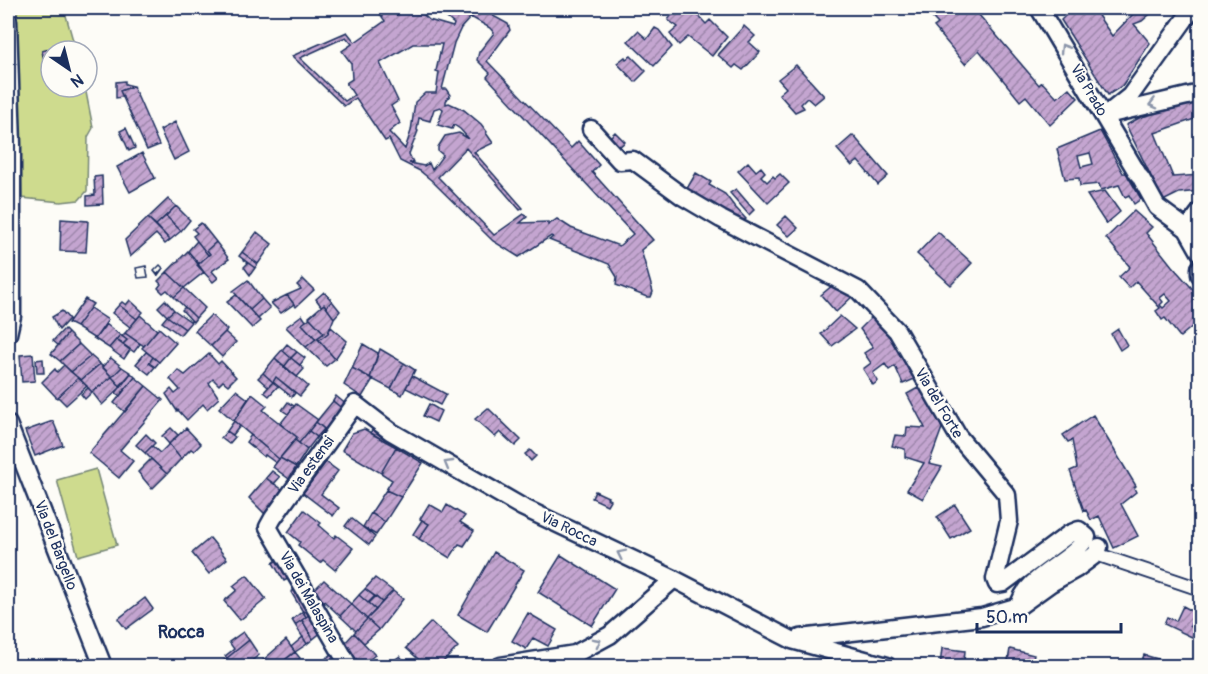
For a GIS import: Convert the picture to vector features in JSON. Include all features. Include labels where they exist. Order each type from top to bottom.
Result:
[{"type":"street","name":"Via Prado","points":[[1039,8],[1157,207],[1194,228]]},
{"type":"street","points":[[1105,116],[1130,96],[1193,8]]},
{"type":"street","points":[[8,21],[12,144],[12,316],[8,334]]},
{"type":"street","points":[[1105,116],[1200,93]]},
{"type":"street","name":"Via del Forte","points":[[591,129],[620,161],[633,159],[682,196],[721,219],[858,290],[897,330],[958,436],[1007,495],[1009,520],[995,579],[997,584],[1003,583],[1069,534],[1079,530],[1087,537],[1078,549],[1028,586],[1021,596],[1019,606]]},
{"type":"street","points":[[1200,212],[1194,228],[1200,252]]},
{"type":"street","points":[[1200,268],[1200,275]]},
{"type":"street","name":"Via estensi","points":[[268,527],[355,404]]},
{"type":"street","name":"Via Rocca","points":[[355,404],[390,431],[522,507],[674,579],[792,640],[887,666]]},
{"type":"street","name":"Via del Bargello","points":[[8,424],[103,666]]},
{"type":"street","name":"Via dei Malaspina","points":[[268,527],[349,666]]},
{"type":"street","points":[[792,640],[982,617],[1019,606],[1098,550],[1200,589]]},
{"type":"street","points":[[501,666],[575,654],[610,635],[674,579]]},
{"type":"green space","points":[[17,8],[63,8],[73,39],[39,39],[39,99],[87,99],[93,128],[88,137],[87,191],[79,200],[61,202],[22,198]]},
{"type":"green space","points":[[96,469],[117,545],[78,556],[57,480]]},
{"type":"green space","points":[[827,661],[863,666],[799,666]]},
{"type":"building","points":[[376,8],[388,8],[396,15],[406,8],[417,8],[429,20],[453,27],[454,24],[435,8],[457,8],[467,13],[471,8],[479,8],[508,24],[510,30],[487,61],[571,148],[578,141],[599,165],[592,172],[653,240],[641,250],[653,292],[651,297],[616,285],[617,277],[609,264],[549,240],[553,237],[551,236],[519,257],[493,241],[431,180],[420,171],[400,161],[389,139],[385,141],[356,98],[344,106],[292,56],[347,32],[355,42],[385,21]],"holes":[[[471,17],[490,28],[494,33],[479,52],[477,60],[490,73],[487,77],[633,234],[619,246],[571,228],[557,219],[548,225],[548,222],[520,223],[527,217],[524,214],[494,235],[438,177],[466,148],[520,210],[523,208],[474,152],[493,143],[487,132],[464,110],[449,103],[446,104],[450,95],[446,89],[442,89],[454,43],[461,28]],[[346,37],[352,44],[342,51],[351,63],[352,79],[346,83],[354,95],[345,101],[300,58]],[[413,44],[442,44],[436,71],[439,72],[436,93],[425,93],[415,102],[411,131],[405,149],[389,132],[400,123],[391,106],[398,101],[380,63]],[[440,107],[443,109],[438,125],[452,129],[454,125],[469,139],[459,133],[445,136],[438,147],[438,151],[443,155],[432,170],[429,163],[424,166],[409,163],[413,162],[409,154],[418,131],[419,118],[430,121],[434,109]]]},
{"type":"building","points":[[674,8],[691,8],[706,24],[710,20],[727,37],[712,56],[688,37],[679,45],[670,34],[678,27],[668,20],[676,9]]},
{"type":"building","points":[[923,8],[973,8],[1039,85],[1042,82],[1057,98],[1069,88],[1078,98],[1050,125],[1026,96],[1020,101],[979,50],[965,64],[934,27],[938,24]]},
{"type":"building","points":[[1073,8],[1093,8],[1112,36],[1135,12],[1131,8],[1157,8],[1142,21],[1134,24],[1150,43],[1122,86],[1108,95],[1061,20]]},
{"type":"building","points":[[744,26],[755,36],[749,42],[760,52],[743,70],[736,65],[733,68],[718,55]]},
{"type":"building","points":[[655,28],[672,47],[654,66],[628,41],[638,31],[647,39]]},
{"type":"building","points":[[631,56],[646,71],[635,82],[617,63]]},
{"type":"building","points":[[796,65],[824,96],[814,104],[807,98],[801,104],[804,108],[795,112],[779,94],[786,88],[778,79]]},
{"type":"building","points":[[125,81],[125,84],[133,86],[120,91],[123,97],[116,98],[116,82]]},
{"type":"building","points":[[133,86],[159,145],[147,150],[120,91]]},
{"type":"building","points":[[1199,100],[1200,117],[1155,133],[1173,177],[1200,175],[1200,191],[1179,193],[1163,201],[1152,178],[1129,178],[1141,199],[1134,204],[1129,195],[1125,197],[1119,185],[1101,190],[1099,184],[1080,186],[1079,178],[1065,179],[1057,149],[1100,131],[1123,173],[1150,174],[1126,125],[1141,117]],"holes":[[[1090,153],[1093,164],[1081,167],[1078,156]]]},
{"type":"building","points":[[175,122],[189,152],[174,160],[160,130]]},
{"type":"building","points":[[126,128],[135,148],[129,151],[120,131]]},
{"type":"building","points":[[615,132],[625,142],[619,147],[609,138]]},
{"type":"building","points":[[1200,132],[1200,159],[1199,159],[1194,134]]},
{"type":"building","points":[[853,135],[888,176],[878,185],[858,161],[852,166],[837,149]]},
{"type":"building","points":[[142,153],[155,178],[130,192],[117,167]]},
{"type":"building","points":[[748,162],[756,171],[761,167],[765,172],[761,176],[767,182],[773,176],[775,178],[780,174],[789,183],[768,203],[738,171]]},
{"type":"building","points":[[696,173],[711,182],[709,185],[725,194],[746,219],[741,223],[685,192]]},
{"type":"building","points":[[102,176],[103,204],[87,205],[87,196],[95,195],[94,177]]},
{"type":"building","points":[[736,189],[754,210],[749,215],[730,193]]},
{"type":"building","points":[[1105,191],[1120,212],[1106,224],[1087,195]]},
{"type":"building","points":[[168,199],[176,206],[156,225],[148,218]]},
{"type":"building","points":[[176,206],[190,220],[181,231],[166,216]]},
{"type":"building","points":[[1134,211],[1152,227],[1146,233],[1200,297],[1200,323],[1196,327],[1194,325],[1180,337],[1165,318],[1162,320],[1156,311],[1160,308],[1136,281],[1129,288],[1119,277],[1130,267],[1106,238]],"holes":[[[1165,294],[1171,301],[1163,308],[1160,305],[1163,302],[1160,298]]]},
{"type":"building","points":[[166,216],[181,231],[170,240],[156,225]]},
{"type":"building","points":[[786,216],[798,228],[789,236],[777,225]]},
{"type":"building","points":[[148,218],[170,240],[165,244],[156,234],[130,257],[125,240]]},
{"type":"building","points":[[61,219],[88,221],[86,252],[60,251]]},
{"type":"building","points":[[201,223],[216,242],[207,250],[210,254],[208,255],[193,236],[197,233],[193,229]]},
{"type":"building","points":[[257,232],[272,244],[258,264],[242,252]]},
{"type":"building","points":[[938,232],[972,263],[951,285],[917,254]]},
{"type":"building","points":[[197,241],[208,255],[199,264],[188,251]]},
{"type":"building","points":[[216,242],[229,259],[212,271],[218,278],[213,282],[197,265],[210,254],[207,250]]},
{"type":"building","points":[[188,251],[204,272],[184,288],[167,272]]},
{"type":"building","points":[[242,252],[258,264],[255,268],[239,256]]},
{"type":"building","points":[[248,263],[255,268],[250,275],[244,267]]},
{"type":"building","points":[[160,265],[163,268],[157,275],[154,271]]},
{"type":"building","points":[[160,265],[163,268],[158,275],[154,271]]},
{"type":"building","points":[[146,266],[148,277],[138,278],[136,268]]},
{"type":"building","points":[[146,266],[148,277],[138,278],[136,268]]},
{"type":"building","points":[[167,272],[184,288],[174,297],[167,290],[163,293],[158,288],[161,284],[158,281]]},
{"type":"building","points":[[303,279],[314,290],[296,307],[287,295],[301,289],[297,285]]},
{"type":"building","points":[[248,280],[262,299],[250,310],[233,291]]},
{"type":"building","points":[[833,285],[853,296],[836,312],[821,295]]},
{"type":"building","points":[[184,288],[205,308],[196,318],[174,297]]},
{"type":"building","points":[[324,292],[332,301],[326,307],[324,304],[321,306],[316,299]]},
{"type":"building","points":[[236,295],[260,321],[252,328],[227,302]]},
{"type":"building","points":[[287,295],[294,304],[281,313],[271,303]]},
{"type":"building","points":[[85,299],[93,304],[76,327],[68,323]]},
{"type":"building","points":[[262,299],[270,308],[258,319],[250,310]]},
{"type":"building","points":[[130,300],[143,312],[137,319],[119,305],[122,302],[126,305]]},
{"type":"building","points":[[165,300],[174,310],[167,316],[158,307]]},
{"type":"building","points":[[332,301],[340,311],[334,318],[326,307]]},
{"type":"building","points":[[324,304],[334,318],[328,333],[319,340],[317,338],[324,333],[309,317]]},
{"type":"building","points":[[119,305],[137,319],[130,327],[112,313]]},
{"type":"building","points":[[185,307],[196,318],[193,322],[182,310]]},
{"type":"building","points":[[90,308],[108,320],[95,339],[76,327]]},
{"type":"building","points":[[174,310],[191,322],[185,329],[167,316]]},
{"type":"building","points":[[62,311],[69,319],[59,330],[52,317]]},
{"type":"building","points":[[140,315],[157,330],[144,346],[125,333]]},
{"type":"building","points":[[211,315],[227,330],[211,346],[195,331]]},
{"type":"building","points":[[302,315],[306,321],[302,324],[316,339],[306,347],[286,327]]},
{"type":"building","points":[[167,316],[185,329],[180,335],[162,322]]},
{"type":"building","points":[[840,316],[855,329],[832,346],[821,334]]},
{"type":"building","points":[[873,316],[892,336],[917,378],[903,384],[895,366],[889,370],[885,364],[873,373],[878,381],[873,385],[863,369],[871,363],[864,353],[873,347],[860,329]]},
{"type":"building","points":[[310,318],[324,333],[316,339],[302,324]]},
{"type":"building","points":[[106,324],[120,335],[109,348],[95,339]]},
{"type":"building","points":[[331,327],[347,341],[335,359],[319,340],[328,333]]},
{"type":"building","points":[[159,328],[176,343],[159,362],[142,348]]},
{"type":"building","points":[[64,329],[68,333],[58,345],[53,341]]},
{"type":"building","points":[[1118,329],[1127,345],[1120,350],[1111,334]]},
{"type":"building","points":[[1200,330],[1200,351],[1191,345]]},
{"type":"building","points":[[225,332],[236,342],[222,357],[211,346]]},
{"type":"building","points":[[68,333],[79,344],[60,361],[51,354]]},
{"type":"building","points":[[125,333],[140,344],[134,352],[123,344],[127,340],[122,336]]},
{"type":"building","points":[[120,335],[127,340],[123,344],[116,340]]},
{"type":"building","points":[[317,338],[335,359],[326,366],[306,347]]},
{"type":"building","points":[[116,340],[130,350],[124,359],[109,348]]},
{"type":"building","points":[[79,344],[91,356],[71,372],[60,361]]},
{"type":"building","points":[[287,344],[297,352],[291,358],[282,350]]},
{"type":"building","points":[[363,344],[378,353],[370,378],[352,368]]},
{"type":"building","points":[[380,349],[404,363],[391,389],[370,378]]},
{"type":"building","points":[[282,350],[291,358],[284,367],[275,358]]},
{"type":"building","points":[[146,352],[153,357],[149,363],[155,367],[149,374],[136,364]]},
{"type":"building","points":[[297,352],[305,358],[300,365],[291,358]]},
{"type":"building","points":[[33,354],[35,381],[22,382],[20,355]]},
{"type":"building","points":[[209,354],[218,364],[221,361],[236,377],[228,385],[223,381],[219,385],[213,379],[209,383],[219,398],[207,409],[203,404],[187,420],[177,411],[166,394],[171,389],[175,394],[180,390],[170,379],[178,370],[185,375]]},
{"type":"building","points":[[91,356],[100,364],[81,380],[71,372]]},
{"type":"building","points":[[153,357],[159,362],[155,367],[149,363]]},
{"type":"building","points":[[111,358],[122,367],[112,377],[102,367]]},
{"type":"building","points":[[275,358],[308,386],[300,396],[276,377],[273,382],[263,373]]},
{"type":"building","points":[[291,358],[304,369],[297,377],[284,367]]},
{"type":"building","points":[[43,359],[44,373],[37,373],[36,360]]},
{"type":"building","points":[[404,363],[415,370],[402,395],[391,389]]},
{"type":"building","points":[[100,364],[112,377],[92,392],[81,380]]},
{"type":"building","points":[[64,365],[78,378],[57,398],[42,382],[55,369],[57,372]]},
{"type":"building","points":[[122,367],[131,373],[120,386],[112,377]]},
{"type":"building","points":[[352,368],[373,379],[362,397],[344,385]]},
{"type":"building","points":[[131,373],[135,377],[120,396],[116,393]]},
{"type":"building","points":[[263,373],[273,382],[268,387],[258,378]]},
{"type":"building","points":[[412,376],[446,394],[440,405],[406,388]]},
{"type":"building","points":[[112,377],[121,387],[102,405],[92,392]]},
{"type":"building","points":[[135,377],[146,386],[125,412],[114,403]]},
{"type":"building","points":[[276,377],[295,393],[292,397],[273,382]]},
{"type":"building","points":[[78,378],[87,386],[66,405],[58,397]]},
{"type":"building","points":[[273,382],[278,386],[269,396],[264,392]]},
{"type":"building","points":[[923,385],[942,428],[929,464],[942,467],[923,499],[907,490],[924,463],[905,457],[905,449],[892,446],[895,435],[906,436],[907,427],[925,428],[907,394]]},
{"type":"building","points":[[146,386],[163,400],[120,450],[133,461],[119,478],[89,453]]},
{"type":"building","points":[[88,388],[92,392],[85,399],[81,394]]},
{"type":"building","points":[[236,390],[248,399],[234,421],[219,408]]},
{"type":"building","points":[[252,394],[267,406],[263,410],[297,437],[279,459],[234,421]]},
{"type":"building","points":[[336,396],[348,406],[344,410],[333,401]]},
{"type":"building","points":[[333,401],[344,410],[327,431],[316,422]]},
{"type":"building","points":[[288,402],[294,406],[288,414],[282,410]]},
{"type":"building","points":[[296,404],[318,420],[299,443],[295,440],[297,437],[280,424]]},
{"type":"building","points":[[429,404],[441,411],[436,422],[423,416]]},
{"type":"building","points":[[488,408],[521,440],[515,446],[500,432],[495,437],[475,419]]},
{"type":"building","points":[[1093,415],[1136,486],[1134,488],[1136,492],[1121,504],[1138,536],[1114,548],[1099,516],[1091,520],[1086,510],[1084,511],[1070,471],[1077,468],[1072,440],[1068,442],[1063,435]]},
{"type":"building","points":[[53,421],[63,445],[35,456],[25,431]]},
{"type":"building","points":[[234,421],[240,426],[233,435],[227,431]]},
{"type":"building","points":[[316,422],[324,429],[317,437],[309,431]]},
{"type":"building","points":[[374,427],[399,441],[396,447],[370,433]]},
{"type":"building","points":[[171,428],[178,435],[169,444],[162,436]]},
{"type":"building","points":[[186,428],[201,444],[194,451],[191,449],[181,459],[169,444]]},
{"type":"building","points":[[364,429],[396,447],[381,473],[342,450],[352,433]]},
{"type":"building","points":[[227,431],[235,437],[229,444],[221,438]]},
{"type":"building","points":[[309,431],[317,437],[307,450],[299,443]]},
{"type":"building","points":[[146,434],[155,443],[145,453],[136,445]]},
{"type":"building","points":[[251,435],[279,459],[276,463],[265,455],[264,457],[246,442]]},
{"type":"building","points":[[295,440],[307,450],[296,467],[280,458]]},
{"type":"building","points":[[169,444],[181,459],[167,474],[145,453],[152,446],[160,453]]},
{"type":"building","points":[[396,447],[423,463],[401,497],[386,490],[392,480],[381,473]]},
{"type":"building","points":[[530,450],[536,456],[531,461],[525,454]]},
{"type":"building","points":[[280,458],[296,467],[289,479],[273,467]]},
{"type":"building","points":[[151,459],[167,474],[152,489],[138,472]]},
{"type":"building","points":[[326,462],[338,471],[321,494],[339,508],[333,516],[303,493]]},
{"type":"building","points":[[272,471],[280,477],[274,484],[266,478]]},
{"type":"building","points":[[266,478],[283,490],[265,514],[249,498]]},
{"type":"building","points":[[386,490],[401,497],[385,522],[371,513]]},
{"type":"building","points":[[595,491],[608,497],[610,500],[607,505],[592,498]]},
{"type":"building","points":[[429,504],[443,512],[447,505],[465,516],[460,522],[474,531],[464,546],[459,544],[450,558],[419,539],[429,524],[420,519]]},
{"type":"building","points":[[955,505],[970,528],[951,539],[937,517]]},
{"type":"building","points":[[304,510],[321,523],[319,525],[334,538],[336,535],[353,548],[335,570],[323,560],[320,563],[298,545],[300,542],[288,532]]},
{"type":"building","points":[[371,513],[385,522],[376,535],[363,527]]},
{"type":"building","points":[[351,518],[375,537],[369,545],[345,526]]},
{"type":"building","points":[[422,520],[429,524],[419,539],[413,534]]},
{"type":"building","points":[[210,538],[227,559],[209,574],[192,553]]},
{"type":"building","points":[[494,552],[524,570],[487,632],[458,615]]},
{"type":"building","points":[[561,555],[615,589],[592,626],[538,592]]},
{"type":"building","points":[[280,558],[292,577],[284,581],[273,563]]},
{"type":"building","points":[[247,575],[266,599],[240,620],[224,601],[237,590],[233,586]]},
{"type":"building","points":[[375,578],[393,591],[382,602],[365,589]]},
{"type":"building","points":[[324,580],[351,604],[340,616],[313,591]]},
{"type":"building","points":[[299,587],[313,612],[306,617],[291,592]]},
{"type":"building","points":[[365,589],[375,596],[368,603],[359,595]]},
{"type":"building","points":[[393,591],[403,599],[379,630],[367,619]]},
{"type":"building","points":[[359,595],[376,610],[367,619],[351,604]]},
{"type":"building","points":[[375,596],[382,602],[376,610],[368,603]]},
{"type":"building","points":[[145,598],[153,609],[126,629],[118,619]]},
{"type":"building","points":[[351,604],[367,619],[356,631],[340,616]]},
{"type":"building","points":[[1183,606],[1196,613],[1190,626],[1200,631],[1196,639],[1164,624],[1167,617],[1176,621]]},
{"type":"building","points":[[303,611],[306,617],[295,625],[292,620]]},
{"type":"building","points":[[313,612],[323,631],[313,639],[302,620]]},
{"type":"building","points":[[528,613],[557,630],[548,646],[533,638],[526,649],[512,641]]},
{"type":"building","points":[[367,619],[379,630],[364,643],[354,633]]},
{"type":"building","points":[[302,620],[313,639],[307,644],[295,625]]},
{"type":"building","points":[[431,622],[458,647],[439,666],[426,666],[406,648]]},
{"type":"building","points":[[243,632],[249,640],[227,658],[225,656],[234,649],[229,642]]},
{"type":"building","points":[[354,633],[375,655],[361,666],[357,666],[343,645]]},
{"type":"building","points":[[303,637],[307,644],[295,652],[291,647]]},
{"type":"building","points":[[249,640],[259,655],[245,666],[234,666],[227,658]]},
{"type":"building","points":[[286,640],[295,652],[277,666],[266,666],[261,662]]},
{"type":"building","points":[[942,648],[965,651],[964,662],[955,661],[955,666],[940,666]]},
{"type":"building","points":[[1010,649],[1034,655],[1031,666],[1007,666]]},
{"type":"building","points":[[295,652],[300,658],[290,665],[286,659]]},
{"type":"building","points":[[335,652],[343,666],[320,666],[318,664]]},
{"type":"building","points":[[1144,655],[1161,660],[1158,666],[1141,663]]},
{"type":"building","points":[[400,656],[408,666],[386,666]]},
{"type":"building","points":[[227,658],[234,666],[217,666]]},
{"type":"district","name":"Rocca","points":[[181,632]]}]
